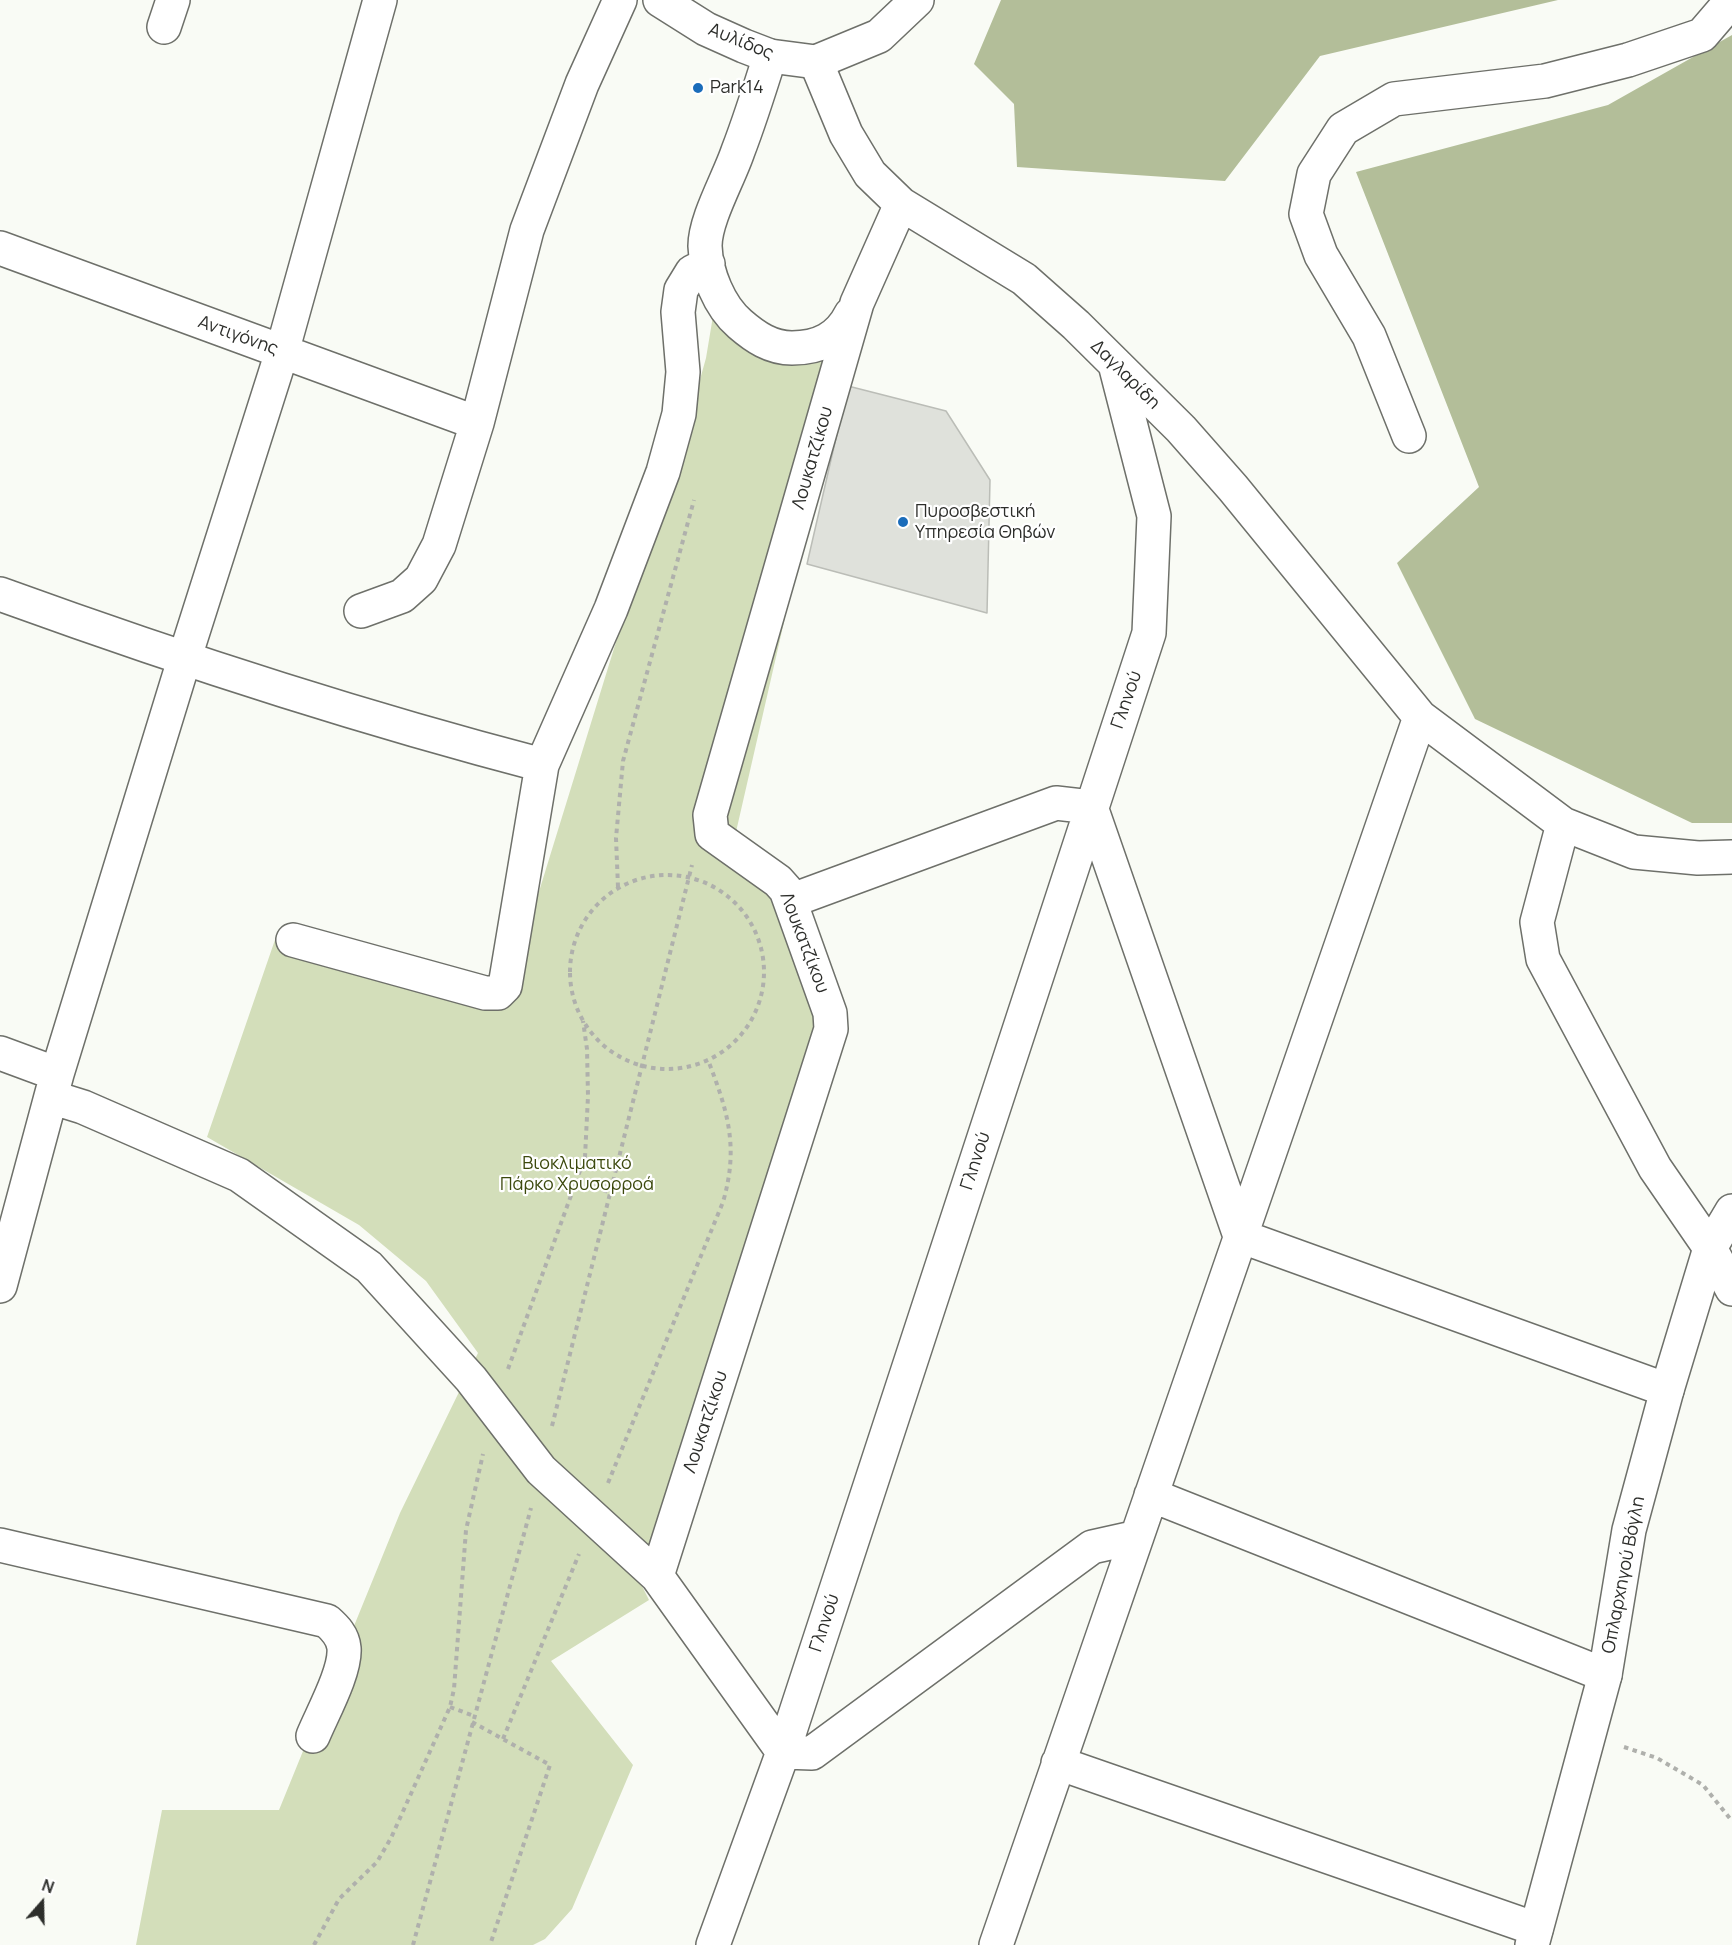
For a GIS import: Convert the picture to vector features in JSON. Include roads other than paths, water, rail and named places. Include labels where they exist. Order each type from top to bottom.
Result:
[{"type":"street","points":[[0,1286],[54,1085],[184,660],[282,352],[380,0]]},
{"type":"street","points":[[361,611],[402,596],[421,579],[439,545],[477,423],[527,230],[582,84],[620,0]]},
{"type":"street","name":"Αυλίδος","points":[[660,0],[706,29],[770,56],[816,62],[879,36],[918,0]]},
{"type":"street","points":[[1409,436],[1369,336],[1321,255],[1306,214],[1314,174],[1343,129],[1394,99],[1545,81],[1639,56],[1702,34],[1732,0]]},
{"type":"street","points":[[770,56],[739,150],[712,217],[705,244],[713,285],[734,318],[758,339],[783,348],[810,348],[828,341],[846,325],[857,303]]},
{"type":"street","name":"Δαγλαρίδη","points":[[816,62],[846,134],[870,174],[901,204],[1024,279],[1077,325],[1116,368],[1181,429],[1233,488],[1420,717],[1563,824],[1634,852],[1698,858],[1732,857]]},
{"type":"street","name":"Λουκατζίκου","points":[[657,1576],[831,1029],[830,1013],[790,901],[778,881],[712,834],[710,815],[857,303],[901,204]]},
{"type":"street","name":"Αντιγόνης","points":[[0,248],[477,423]]},
{"type":"street","points":[[293,940],[485,993],[498,993],[505,986],[542,765],[610,609],[663,472],[679,414],[683,372],[678,312],[681,290],[692,272],[708,264]]},
{"type":"street","name":"Γληνού","points":[[714,1945],[783,1752],[1149,633],[1154,516],[1116,368]]},
{"type":"street","points":[[0,594],[184,660],[406,730],[542,765]]},
{"type":"street","points":[[996,1945],[1420,717]]},
{"type":"street","points":[[790,901],[1056,803],[1091,807],[1240,1236]]},
{"type":"street","points":[[1563,824],[1537,922],[1544,958],[1655,1168],[1710,1248],[1732,1289]]},
{"type":"street","points":[[0,1053],[54,1085],[83,1107],[239,1174],[369,1267],[471,1379],[541,1470],[657,1576],[783,1752],[812,1753],[1092,1547],[1137,1537]]},
{"type":"street","name":"Οπλαρχηγού Βόγλη","points":[[1534,1937],[1605,1675],[1629,1530],[1667,1390],[1710,1248],[1732,1211]]},
{"type":"street","points":[[1240,1236],[1667,1390]]},
{"type":"street","points":[[1151,1495],[1605,1675]]},
{"type":"street","points":[[0,1545],[327,1621],[336,1629],[344,1649],[340,1669],[313,1736]]},
{"type":"street","points":[[1058,1764],[1534,1937]]},
{"type":"place","name":"Park14","points":[[698,88]]},
{"type":"place","name":"Πυροσβεστική Υπηρεσία Θηβών","points":[[903,522]]},
{"type":"park label","name":"Βιοκλιματικό Πάρκο Χρυσορροά","points":[[577,1174]]}]
